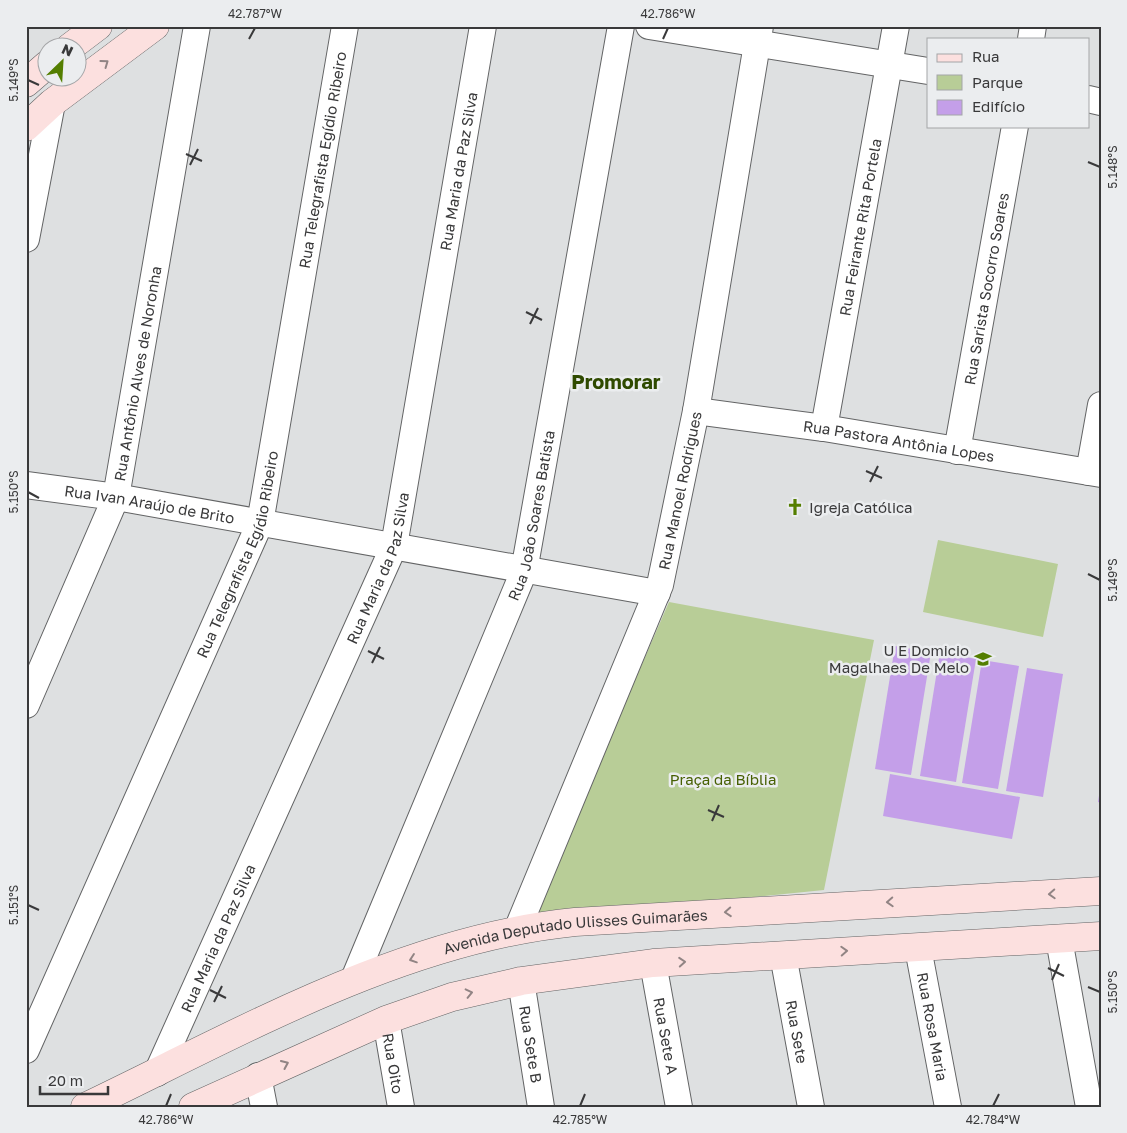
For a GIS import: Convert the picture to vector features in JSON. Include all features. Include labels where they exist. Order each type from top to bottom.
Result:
[{"type":"street","points":[[83,38],[98,26]]},
{"type":"street","points":[[26,127],[52,102],[155,26]]},
{"type":"street","name":"Rua Antônio Alves de Noronha","points":[[26,705],[116,498],[197,26]]},
{"type":"street","name":"Rua Telegrafista Egídio Ribeiro","points":[[26,1050],[260,523],[345,26]]},
{"type":"street","name":"Rua Maria da Paz Silva","points":[[157,1073],[394,546],[483,26]]},
{"type":"street","name":"Rua João Soares Batista","points":[[354,978],[524,571],[621,26]]},
{"type":"street","points":[[649,26],[758,35],[927,71]]},
{"type":"street","name":"Rua Feirante Rita Portela","points":[[824,428],[896,26]]},
{"type":"street","name":"Rua Manoel Rodrigues","points":[[517,930],[657,593],[696,411],[758,35]]},
{"type":"street","points":[[26,239],[52,102]]},
{"type":"street","name":"Rua Sarista Socorro Soares","points":[[957,451],[1016,128]]},
{"type":"street","points":[[1095,473],[1101,404]]},
{"type":"street","name":"Rua Pastora Antônia Lopes","points":[[696,411],[824,428],[1095,473]]},
{"type":"street","name":"Rua Ivan Araújo de Brito","points":[[26,485],[116,498],[657,593]]},
{"type":"street","name":"Avenida Deputado Ulisses Guimarães","points":[[85,1107],[354,978],[442,949],[517,930],[575,922],[1101,891]]},
{"type":"street","points":[[194,1107],[258,1076],[386,1020],[452,997],[521,981],[653,964],[783,954],[918,948],[1101,936]]},
{"type":"street","points":[[1059,939],[1089,1107]]},
{"type":"street","name":"Rua Rosa Maria","points":[[918,948],[948,1107]]},
{"type":"street","name":"Rua Sete","points":[[783,954],[811,1107]]},
{"type":"street","name":"Rua Sete A","points":[[653,964],[679,1107]]},
{"type":"street","name":"Rua Sete B","points":[[521,981],[541,1107]]},
{"type":"street","name":"Rua Oito","points":[[386,1020],[401,1107]]},
{"type":"street","points":[[258,1076],[264,1107]]},
{"type":"green space","points":[[938,540],[1058,564],[1043,637],[923,612]]},
{"type":"green space","name":"Praça da Bíblia","points":[[669,602],[874,640],[824,890],[531,919]]},
{"type":"building","points":[[895,646],[931,652],[911,775],[875,769]]},
{"type":"building","points":[[940,652],[976,659],[956,782],[920,776]]},
{"type":"building","points":[[982,660],[1019,666],[998,789],[962,783]]},
{"type":"building","points":[[1027,668],[1063,674],[1043,797],[1006,791]]},
{"type":"building","points":[[890,774],[1020,797],[1012,839],[883,816]]},
{"type":"building","points":[[1101,789],[1101,803],[1098,802]]},
{"type":"place","name":"Igreja Católica","points":[[795,507]]},
{"type":"place","name":"U E Domicio Magalhaes De Melo","points":[[983,659]]},
{"type":"district","name":"Promorar","points":[[616,381]]}]
